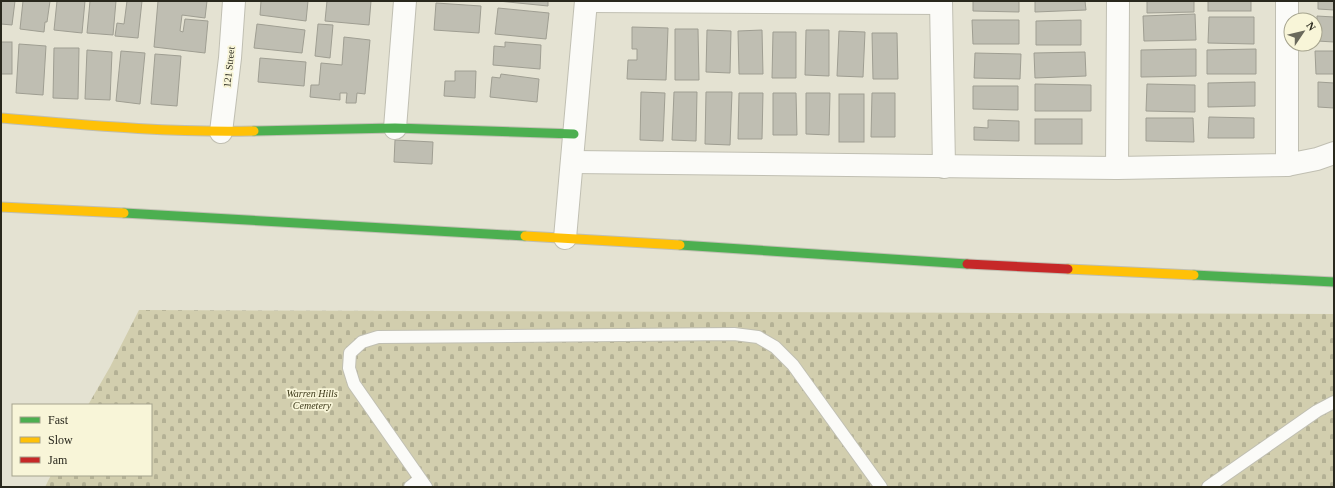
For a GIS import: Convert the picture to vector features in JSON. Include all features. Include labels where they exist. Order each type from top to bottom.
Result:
[{"type":"street","name":"121 Street","points":[[221,132],[230,58],[234,1]]},
{"type":"street","points":[[395,128],[405,1]]},
{"type":"street","points":[[565,238],[573,162],[574,134],[586,1]]},
{"type":"street","points":[[592,1],[941,2],[944,167]]},
{"type":"street","points":[[1117,168],[1118,1]]},
{"type":"street","points":[[1287,1],[1287,165]]},
{"type":"street","points":[[1,118],[86,125],[221,132],[395,128],[574,134]]},
{"type":"street","points":[[573,162],[1117,168],[1287,165],[1317,159],[1334,153]]},
{"type":"street","points":[[1,207],[565,238],[985,265],[1334,282]]},
{"type":"lane","points":[[410,487],[423,483],[354,384],[349,368],[350,353],[362,342],[378,337],[734,334],[758,337],[775,347],[793,365],[881,487]]},
{"type":"lane","points":[[1208,487],[1317,411],[1334,402]]},
{"type":"green space","name":"Warren Hills Cemetery","points":[[139,310],[1334,314],[1334,487],[45,487],[50,476],[152,476],[152,404],[89,404],[110,367]]},
{"type":"building","points":[[1,1],[15,1],[12,25],[1,24]]},
{"type":"building","points":[[23,1],[50,1],[44,32],[20,29]]},
{"type":"building","points":[[57,1],[85,1],[82,33],[54,30]]},
{"type":"building","points":[[90,1],[116,1],[113,35],[87,33]]},
{"type":"building","points":[[127,1],[142,1],[138,38],[115,36],[117,23],[124,24]]},
{"type":"building","points":[[158,1],[207,1],[205,18],[182,15],[180,31],[183,32],[185,19],[208,21],[205,53],[154,47]]},
{"type":"building","points":[[261,1],[308,1],[306,21],[260,15]]},
{"type":"building","points":[[327,1],[371,1],[369,25],[325,21]]},
{"type":"building","points":[[498,1],[548,1],[548,6]]},
{"type":"building","points":[[973,1],[1019,1],[1019,12],[973,11]]},
{"type":"building","points":[[1035,1],[1085,1],[1086,10],[1035,12]]},
{"type":"building","points":[[1147,1],[1194,1],[1194,12],[1147,13]]},
{"type":"building","points":[[1208,1],[1251,1],[1251,11],[1208,11]]},
{"type":"building","points":[[1318,1],[1334,1],[1334,10],[1318,9]]},
{"type":"building","points":[[436,3],[481,6],[479,33],[434,30]]},
{"type":"building","points":[[498,8],[549,13],[546,39],[495,34]]},
{"type":"building","points":[[1195,14],[1196,40],[1144,41],[1143,16]]},
{"type":"building","points":[[1323,16],[1334,17],[1334,42],[1323,41]]},
{"type":"building","points":[[1209,17],[1254,17],[1254,44],[1208,43]]},
{"type":"building","points":[[972,20],[1019,20],[1019,44],[973,44]]},
{"type":"building","points":[[1081,20],[1081,45],[1036,45],[1036,21]]},
{"type":"building","points":[[257,24],[305,30],[302,53],[254,48]]},
{"type":"building","points":[[318,24],[333,25],[330,58],[315,56]]},
{"type":"building","points":[[632,27],[668,28],[666,80],[627,79],[628,60],[637,60],[637,49],[632,49]]},
{"type":"building","points":[[675,29],[698,29],[699,80],[675,80]]},
{"type":"building","points":[[707,30],[731,31],[730,73],[706,72]]},
{"type":"building","points":[[762,30],[763,74],[739,74],[738,31]]},
{"type":"building","points":[[806,30],[829,30],[829,76],[805,75]]},
{"type":"building","points":[[839,31],[865,32],[863,77],[837,76]]},
{"type":"building","points":[[773,32],[796,32],[796,78],[772,78]]},
{"type":"building","points":[[872,33],[897,33],[898,79],[873,79]]},
{"type":"building","points":[[344,37],[370,40],[365,94],[357,93],[356,103],[346,103],[347,93],[340,93],[340,100],[310,97],[311,85],[319,85],[321,63],[342,65]]},
{"type":"building","points":[[1,42],[12,42],[12,74],[1,74]]},
{"type":"building","points":[[505,42],[541,45],[540,69],[493,65],[494,46],[505,47]]},
{"type":"building","points":[[19,44],[46,46],[43,95],[16,93]]},
{"type":"building","points":[[54,48],[79,48],[78,99],[53,98]]},
{"type":"building","points":[[1196,49],[1196,76],[1141,77],[1141,50]]},
{"type":"building","points":[[1256,49],[1256,74],[1207,74],[1207,50]]},
{"type":"building","points":[[87,50],[112,52],[110,100],[85,99]]},
{"type":"building","points":[[121,51],[145,53],[140,104],[116,101]]},
{"type":"building","points":[[1334,51],[1334,74],[1316,74],[1315,52]]},
{"type":"building","points":[[1085,52],[1086,76],[1035,78],[1034,53]]},
{"type":"building","points":[[975,53],[1021,54],[1020,79],[974,78]]},
{"type":"building","points":[[155,54],[181,56],[177,106],[151,104]]},
{"type":"building","points":[[260,58],[306,62],[304,86],[258,82]]},
{"type":"building","points":[[455,71],[476,71],[475,98],[444,96],[445,81],[455,81]]},
{"type":"building","points":[[501,74],[539,79],[537,102],[490,97],[492,77],[500,78]]},
{"type":"building","points":[[1255,82],[1255,106],[1208,107],[1208,83]]},
{"type":"building","points":[[1318,82],[1334,83],[1334,108],[1318,107]]},
{"type":"building","points":[[1035,84],[1091,85],[1091,111],[1035,111]]},
{"type":"building","points":[[1147,84],[1195,85],[1195,112],[1146,111]]},
{"type":"building","points":[[973,86],[1018,86],[1018,110],[973,109]]},
{"type":"building","points":[[641,92],[665,93],[663,141],[640,140]]},
{"type":"building","points":[[674,92],[697,92],[696,141],[672,140]]},
{"type":"building","points":[[706,92],[732,92],[730,145],[705,144]]},
{"type":"building","points":[[739,93],[763,93],[762,139],[738,139]]},
{"type":"building","points":[[773,93],[796,93],[797,135],[773,135]]},
{"type":"building","points":[[806,93],[830,93],[829,135],[806,134]]},
{"type":"building","points":[[872,93],[895,93],[895,137],[871,137]]},
{"type":"building","points":[[839,94],[864,94],[864,142],[839,142]]},
{"type":"building","points":[[1209,117],[1254,118],[1254,138],[1208,138]]},
{"type":"building","points":[[1146,118],[1193,118],[1194,142],[1146,141]]},
{"type":"building","points":[[1035,119],[1082,119],[1082,144],[1035,144]]},
{"type":"building","points":[[988,120],[1019,121],[1019,141],[974,140],[974,127],[988,128]]},
{"type":"building","points":[[395,140],[433,142],[432,164],[394,162]]},
{"type":"traffic: fast","points":[[254,131],[395,128],[574,134]]},
{"type":"traffic: fast","points":[[124,213],[525,236]]},
{"type":"traffic: fast","points":[[680,245],[967,264]]},
{"type":"traffic: fast","points":[[1194,275],[1334,282]]},
{"type":"traffic: slow","points":[[1,118],[159,130],[254,131]]},
{"type":"traffic: slow","points":[[1,207],[124,213]]},
{"type":"traffic: slow","points":[[525,236],[680,245]]},
{"type":"traffic: slow","points":[[1068,269],[1194,275]]},
{"type":"traffic: jam","points":[[967,264],[1068,269]]}]
